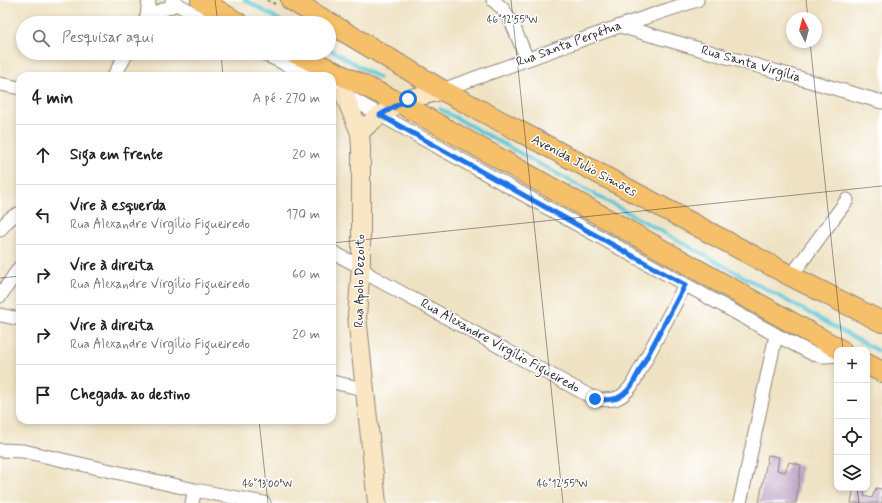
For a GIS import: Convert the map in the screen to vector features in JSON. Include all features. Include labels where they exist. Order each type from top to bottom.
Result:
[{"type":"main road","points":[[201,0],[227,16]]},
{"type":"main road","name":"Avenida Julio Simões","points":[[291,0],[318,16]]},
{"type":"main road","name":"Avenida Julio Simões","points":[[336,27],[442,90],[791,276],[882,322]]},
{"type":"main road","points":[[311,60],[404,101],[836,347]]},
{"type":"main road","points":[[870,366],[882,372]]},
{"type":"street","points":[[146,16],[149,0]]},
{"type":"street","points":[[493,0],[503,9],[512,23],[527,59]]},
{"type":"street","name":"Rua Santa Perpétua","points":[[442,90],[697,0]]},
{"type":"street","points":[[152,16],[175,2],[198,16]]},
{"type":"street","name":"Rua Santa Virgília","points":[[620,26],[882,102]]},
{"type":"street","points":[[116,72],[123,60]]},
{"type":"street","points":[[277,60],[301,72]]},
{"type":"street","points":[[404,101],[409,70]]},
{"type":"street","points":[[0,84],[16,87]]},
{"type":"street","points":[[360,133],[380,115],[404,101],[442,90]]},
{"type":"street","points":[[338,91],[776,335],[813,354],[825,356],[834,355]]},
{"type":"street","name":"Rua Apolo Dezoito","points":[[338,91],[360,133],[361,267],[357,316],[377,503]]},
{"type":"street","points":[[791,276],[847,200]]},
{"type":"street","points":[[0,230],[7,220],[16,215]]},
{"type":"street","name":"Rua Alexandre Virgílio Figueiredo","points":[[336,254],[361,267],[371,276],[595,399],[607,400],[626,394],[685,285]]},
{"type":"street","points":[[0,296],[16,273]]},
{"type":"street","points":[[0,315],[16,318]]},
{"type":"street","points":[[740,503],[776,335]]},
{"type":"street","points":[[336,383],[364,388]]},
{"type":"street","points":[[0,450],[23,451],[195,490],[264,503]]},
{"type":"street","points":[[192,503],[195,490]]},
{"type":"building","points":[[768,455],[779,457],[777,470],[785,472],[789,462],[801,465],[796,503],[759,503]]},
{"type":"building","points":[[876,488],[882,489],[882,503],[851,503],[853,491],[865,491],[864,496],[872,498]]},
{"type":"waterway","points":[[245,0],[273,16]]},
{"type":"waterway","points":[[336,53],[379,78]]},
{"type":"waterway","points":[[440,109],[882,353]]},
{"type":"route","points":[[408,99],[380,115],[685,285],[626,394],[607,400],[595,399]]}]
